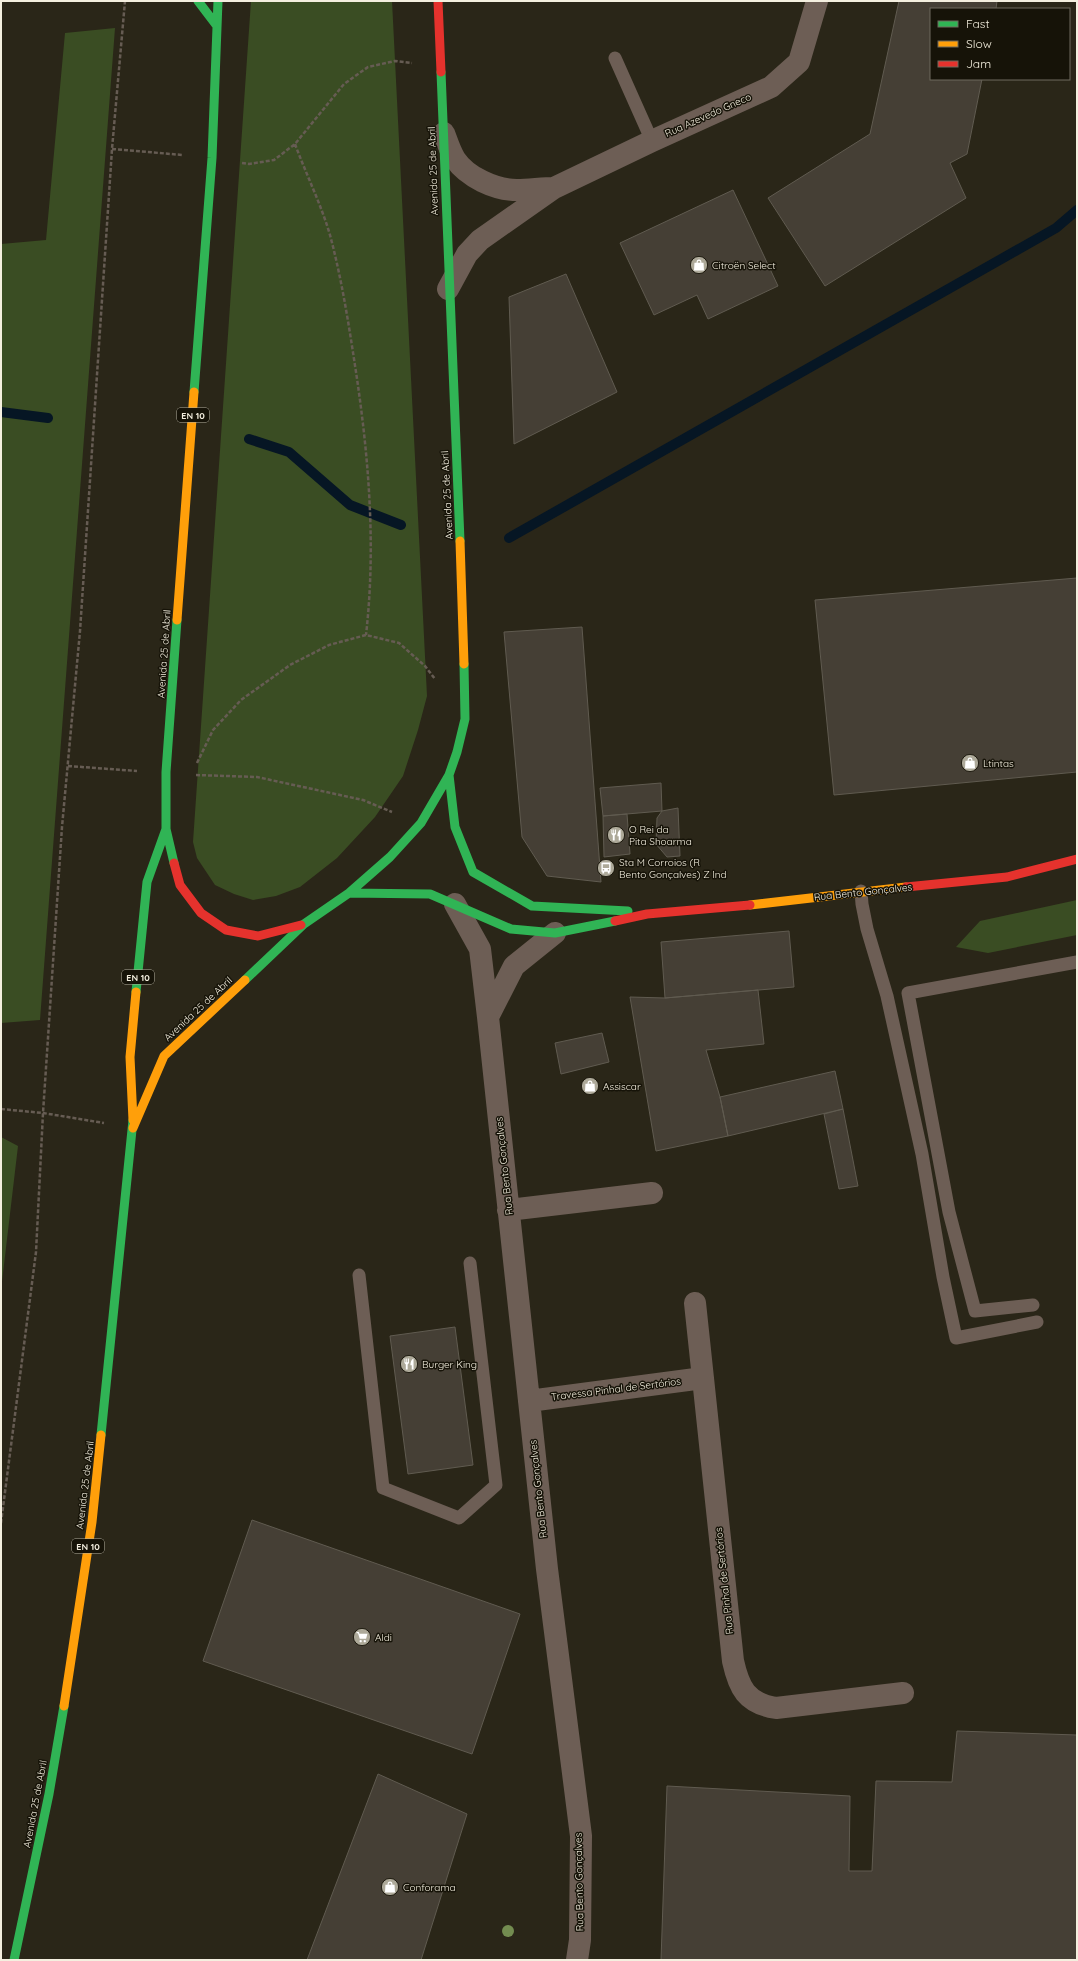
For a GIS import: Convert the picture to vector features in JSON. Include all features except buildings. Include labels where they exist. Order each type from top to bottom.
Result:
[{"type":"main road","points":[[198,1],[217,26]]},
{"type":"main road","name":"Avenida 25 de Abril","points":[[218,1],[212,158],[166,772],[166,829],[180,885],[201,913],[226,930],[258,936],[304,924]]},
{"type":"main road","name":"Avenida 25 de Abril","points":[[133,1128],[164,1056],[304,924],[349,893],[390,857],[421,823],[449,775],[457,752],[465,719],[464,628],[448,289],[438,1]]},
{"type":"main road","points":[[449,775],[455,827],[473,872],[532,906],[610,908],[647,914]]},
{"type":"main road","name":"Avenida 25 de Abril","points":[[14,1960],[49,1794],[78,1620],[106,1400],[133,1128],[130,1057],[147,882],[166,829]]},
{"type":"main road","name":"Rua Bento Gonçalves","points":[[647,914],[745,906],[1007,877],[1077,859]]},
{"type":"main road","points":[[349,893],[430,894],[511,929],[555,933],[647,914]]},
{"type":"street","name":"Rua Azevedo Gneco","points":[[448,289],[467,254],[480,240],[554,188],[652,141],[771,87],[799,62],[816,1]]},
{"type":"street","name":"Rua Azevedo Gneco","points":[[443,131],[454,158],[465,171],[497,187],[515,190],[554,188]]},
{"type":"street","name":"Rua Bento Gonçalves","points":[[455,904],[480,949],[488,1017],[547,1569],[581,1836],[580,1940],[577,1960]]},
{"type":"street","points":[[488,1017],[514,966],[555,933]]},
{"type":"street","points":[[508,1210],[652,1193]]},
{"type":"street","name":"Rua Pinhal de Sertórios","points":[[695,1303],[733,1661],[737,1678],[748,1697],[761,1706],[776,1708],[903,1693]]},
{"type":"street","name":"Travessa Pinhal de Sertórios","points":[[529,1401],[703,1378]]},
{"type":"lane","points":[[615,58],[652,141]]},
{"type":"lane","points":[[861,892],[867,929],[887,996],[922,1154],[943,1278],[956,1338],[1037,1322]]},
{"type":"lane","points":[[1033,1305],[975,1311],[949,1212],[908,993],[1077,962]]},
{"type":"lane","points":[[359,1275],[384,1488],[459,1518],[496,1485],[470,1264]]},
{"type":"path","points":[[1,1523],[36,1252],[43,1113],[68,766],[81,623],[112,149],[125,1]]},
{"type":"path","points":[[112,149],[212,158],[250,164],[274,160],[295,144],[344,84],[368,66],[395,61],[440,67]]},
{"type":"path","points":[[295,144],[329,234],[348,315],[366,439],[371,536],[370,605],[366,635]]},
{"type":"path","points":[[421,823],[363,800],[257,777],[192,775],[213,730],[242,700],[290,665],[329,645],[366,635],[399,643],[425,666],[465,719]]},
{"type":"path","points":[[68,766],[166,772]]},
{"type":"path","points":[[1,1109],[43,1113],[133,1128]]},
{"type":"green space","points":[[251,1],[392,1],[427,696],[403,776],[375,817],[337,858],[300,887],[276,896],[253,900],[234,894],[215,885],[197,858],[193,842]]},
{"type":"green space","points":[[115,28],[40,1020],[1,1023],[1,244],[46,240],[65,33]]},
{"type":"green space","points":[[1077,900],[1077,935],[988,953],[956,947],[980,921]]},
{"type":"green space","points":[[1,1137],[18,1146],[1,1290]]},
{"type":"waterway","points":[[509,538],[1056,228],[1077,210]]},
{"type":"waterway","points":[[1,412],[48,418]]},
{"type":"waterway","points":[[249,439],[289,452],[350,505],[401,525]]},
{"type":"traffic: fast","points":[[198,1],[217,26]]},
{"type":"traffic: fast","points":[[194,392],[212,158],[218,1]]},
{"type":"traffic: fast","points":[[441,72],[460,541]]},
{"type":"traffic: fast","points":[[174,863],[166,829],[166,772],[177,620]]},
{"type":"traffic: fast","points":[[245,980],[304,924],[349,893],[390,857],[421,823],[449,775],[457,752],[465,719],[464,664]]},
{"type":"traffic: fast","points":[[449,775],[455,827],[473,872],[532,906],[628,911]]},
{"type":"traffic: fast","points":[[136,992],[147,882],[166,829]]},
{"type":"traffic: fast","points":[[349,893],[430,894],[511,929],[555,933],[615,921]]},
{"type":"traffic: fast","points":[[101,1435],[133,1120]]},
{"type":"traffic: fast","points":[[14,1960],[49,1794],[64,1706]]},
{"type":"traffic: slow","points":[[177,620],[194,392]]},
{"type":"traffic: slow","points":[[460,541],[464,664]]},
{"type":"traffic: slow","points":[[750,905],[906,887]]},
{"type":"traffic: slow","points":[[133,1128],[164,1056],[245,980]]},
{"type":"traffic: slow","points":[[133,1120],[130,1057],[136,992]]},
{"type":"traffic: slow","points":[[64,1706],[92,1522],[101,1435]]},
{"type":"traffic: jam","points":[[438,1],[441,72]]},
{"type":"traffic: jam","points":[[906,887],[1007,877],[1077,859]]},
{"type":"traffic: jam","points":[[174,863],[180,885],[201,913],[226,930],[258,936],[301,925]]},
{"type":"traffic: jam","points":[[615,921],[647,914],[750,905]]},
{"type":"place","name":"Citroën Select","points":[[699,265]]},
{"type":"place","name":"Ltintas","points":[[970,763]]},
{"type":"place","name":"O Rei da Pita Shoarma","points":[[616,835]]},
{"type":"place","name":"Sta M Corroios (R Bento Gonçalves) Z Ind","points":[[606,868]]},
{"type":"place","name":"Assiscar","points":[[590,1086]]},
{"type":"place","name":"Burger King","points":[[409,1364]]},
{"type":"place","name":"Aldi","points":[[362,1637]]},
{"type":"place","name":"Conforama","points":[[390,1887]]}]
